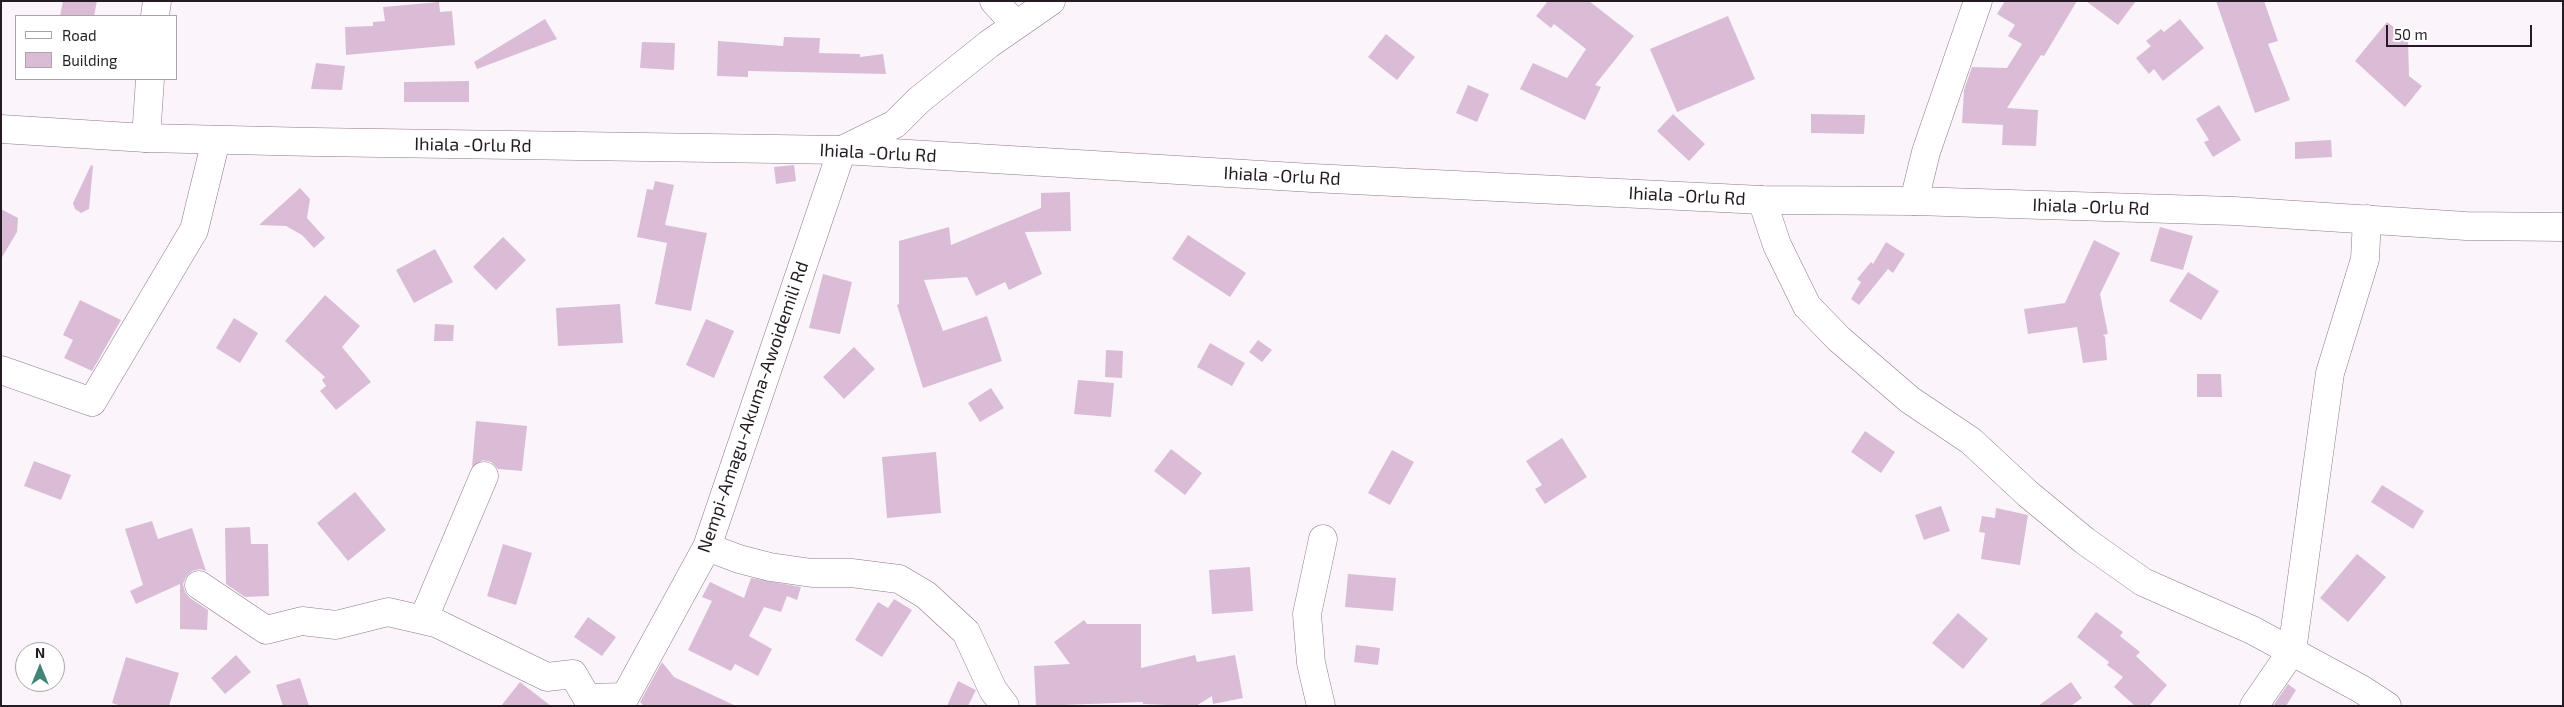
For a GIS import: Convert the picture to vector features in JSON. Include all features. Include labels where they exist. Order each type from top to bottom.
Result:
[{"type":"street","points":[[155,15],[157,1]]},
{"type":"street","points":[[994,1],[1016,25]]},
{"type":"street","points":[[842,150],[895,124],[919,100],[1016,25],[1051,1]]},
{"type":"street","points":[[1914,201],[1926,152],[1978,1]]},
{"type":"street","points":[[146,138],[150,80]]},
{"type":"street","name":"Ihiala -Orlu Rd","points":[[1,129],[146,138],[216,140],[842,150],[1302,177],[1762,200],[1914,201],[2234,211],[2466,226],[2563,227]]},
{"type":"street","points":[[1,370],[92,402],[194,230],[216,140]]},
{"type":"street","name":"Nempi-Amagu-Akuma-Awoidemili Rd","points":[[620,701],[707,547],[842,150]]},
{"type":"street","points":[[1762,200],[1777,245],[1807,306],[1839,339],[1910,400],[1971,441],[2028,494],[2085,541],[2142,582],[2252,630],[2361,688],[2387,706]]},
{"type":"street","points":[[2254,706],[2292,652],[2330,374],[2364,259],[2367,220]]},
{"type":"street","points":[[423,620],[484,476]]},
{"type":"street","points":[[1321,706],[1311,663],[1307,614],[1323,539]]},
{"type":"street","points":[[707,547],[739,559],[770,567],[812,573],[851,572],[900,579],[926,595],[966,632],[993,690],[1005,706]]},
{"type":"street","points":[[199,585],[266,630],[302,621],[336,625],[388,612],[423,620],[436,624],[547,677],[573,674],[587,698],[620,701]]},
{"type":"building","points":[[63,1],[97,1],[94,15],[60,15]]},
{"type":"building","points":[[1548,1],[1589,1],[1634,36],[1595,85],[1601,87],[1585,120],[1520,89],[1533,63],[1567,78],[1586,49],[1554,24],[1551,28],[1536,16]]},
{"type":"building","points":[[2005,1],[2077,1],[2044,56],[2041,55],[2007,108],[2038,110],[2036,146],[2002,145],[2003,125],[1962,123],[1964,90],[1972,67],[2007,68],[2022,44],[2008,36],[2015,25],[1997,14]]},
{"type":"building","points":[[2086,1],[2136,1],[2118,25]]},
{"type":"building","points":[[2216,1],[2264,1],[2278,41],[2268,44],[2290,100],[2255,113]]},
{"type":"building","points":[[439,2],[440,12],[452,11],[455,45],[346,55],[345,27],[373,26],[373,22],[385,21],[383,7]]},
{"type":"building","points":[[1728,16],[1755,79],[1677,112],[1650,49]]},
{"type":"building","points":[[545,19],[557,39],[477,69],[474,62]]},
{"type":"building","points":[[2180,19],[2204,48],[2163,81],[2154,69],[2149,74],[2136,58],[2151,46],[2146,41],[2161,29],[2164,32]]},
{"type":"building","points":[[2387,22],[2408,38],[2409,76],[2422,86],[2405,107],[2355,61]]},
{"type":"building","points":[[1386,34],[1415,57],[1397,80],[1368,57]]},
{"type":"building","points":[[784,37],[820,38],[819,53],[860,54],[860,57],[883,54],[886,74],[748,71],[748,77],[717,76],[718,41],[783,46]]},
{"type":"building","points":[[642,42],[675,43],[674,70],[640,68]]},
{"type":"building","points":[[316,63],[345,66],[342,90],[311,89]]},
{"type":"building","points":[[469,81],[469,102],[404,102],[404,82]]},
{"type":"building","points":[[1468,85],[1489,94],[1477,122],[1456,113]]},
{"type":"building","points":[[2219,105],[2241,140],[2213,157],[2204,142],[2209,140],[2196,119]]},
{"type":"building","points":[[1673,114],[1705,144],[1689,161],[1657,131]]},
{"type":"building","points":[[1811,114],[1865,115],[1864,134],[1811,133]]},
{"type":"building","points":[[2331,140],[2332,157],[2295,159],[2295,142]]},
{"type":"building","points":[[91,165],[93,166],[89,209],[81,213],[75,209],[73,203]]},
{"type":"building","points":[[794,165],[796,181],[776,184],[774,167]]},
{"type":"building","points":[[655,181],[674,185],[665,225],[707,233],[691,311],[655,304],[667,243],[637,237],[647,189],[653,190]]},
{"type":"building","points":[[300,188],[310,199],[307,218],[325,238],[314,248],[302,235],[286,226],[259,225]]},
{"type":"building","points":[[1070,192],[1071,231],[1025,232],[1042,274],[1009,290],[1005,282],[976,296],[967,277],[924,280],[943,331],[987,316],[1002,361],[923,388],[897,305],[899,304],[899,241],[949,227],[951,245],[1041,208],[1041,193]]},
{"type":"building","points":[[1,209],[18,218],[17,232],[1,259]]},
{"type":"building","points":[[2160,227],[2193,236],[2183,270],[2150,261]]},
{"type":"building","points":[[1188,235],[1246,273],[1230,297],[1172,259]]},
{"type":"building","points":[[503,237],[526,260],[496,290],[473,267]]},
{"type":"building","points":[[2094,240],[2120,253],[2100,294],[2108,334],[2103,335],[2105,337],[2107,360],[2083,363],[2077,327],[2028,334],[2024,309],[2065,303]]},
{"type":"building","points":[[1886,242],[1905,254],[1893,273],[1888,269],[1859,305],[1851,299],[1861,282],[1857,279],[1871,262],[1873,264]]},
{"type":"building","points":[[435,249],[453,282],[414,303],[396,270]]},
{"type":"building","points":[[2188,272],[2219,291],[2201,320],[2169,301]]},
{"type":"building","points":[[823,274],[852,282],[840,334],[809,328]]},
{"type":"building","points":[[325,295],[360,326],[342,347],[371,382],[336,410],[320,391],[326,386],[322,380],[325,377],[285,341]]},
{"type":"building","points":[[80,300],[121,320],[92,371],[64,358],[73,340],[63,335]]},
{"type":"building","points":[[620,304],[623,343],[558,346],[556,308]]},
{"type":"building","points":[[234,318],[258,333],[240,363],[216,348]]},
{"type":"building","points":[[706,319],[734,331],[714,378],[686,365]]},
{"type":"building","points":[[435,324],[454,325],[453,341],[434,341]]},
{"type":"building","points":[[1258,340],[1272,350],[1262,362],[1249,352]]},
{"type":"building","points":[[1210,343],[1245,363],[1232,386],[1197,367]]},
{"type":"building","points":[[854,347],[875,369],[844,399],[823,377]]},
{"type":"building","points":[[1106,350],[1123,351],[1122,378],[1105,377]]},
{"type":"building","points":[[2197,374],[2221,374],[2222,397],[2197,397]]},
{"type":"building","points":[[1078,380],[1114,383],[1111,417],[1074,414]]},
{"type":"building","points":[[991,388],[1004,408],[980,422],[968,403]]},
{"type":"building","points":[[476,421],[527,426],[522,471],[498,469],[491,462],[483,460],[472,467]]},
{"type":"building","points":[[1865,431],[1895,452],[1881,473],[1851,452]]},
{"type":"building","points":[[1562,438],[1587,477],[1545,504],[1535,489],[1542,485],[1526,461]]},
{"type":"building","points":[[1171,449],[1202,473],[1185,495],[1154,471]]},
{"type":"building","points":[[1392,450],[1414,462],[1390,505],[1368,493]]},
{"type":"building","points":[[936,452],[941,513],[887,518],[882,457]]},
{"type":"building","points":[[34,461],[71,475],[61,500],[24,486]]},
{"type":"building","points":[[2382,485],[2424,511],[2413,529],[2371,502]]},
{"type":"building","points":[[355,492],[386,530],[348,561],[317,523]]},
{"type":"building","points":[[1941,506],[1950,531],[1924,540],[1915,515]]},
{"type":"building","points":[[1996,508],[2028,515],[2020,565],[1981,559],[1985,533],[1979,532],[1982,516],[1995,518]]},
{"type":"building","points":[[152,521],[158,539],[192,528],[206,571],[200,569],[192,571],[186,577],[183,584],[185,592],[190,598],[208,610],[207,630],[180,629],[180,584],[136,604],[130,591],[143,585],[125,529]]},
{"type":"building","points":[[250,527],[251,544],[268,544],[269,596],[245,597],[226,584],[225,528]]},
{"type":"building","points":[[503,544],[532,553],[516,605],[487,596]]},
{"type":"building","points":[[2357,554],[2386,577],[2348,622],[2320,598]]},
{"type":"building","points":[[1250,567],[1253,611],[1212,614],[1209,570]]},
{"type":"building","points":[[1348,574],[1396,578],[1393,611],[1345,607]]},
{"type":"building","points":[[751,578],[801,587],[797,600],[787,596],[781,612],[764,607],[749,636],[772,649],[758,676],[735,664],[731,671],[688,650],[712,601],[702,597],[710,582],[744,598]]},
{"type":"building","points":[[894,599],[912,610],[882,657],[855,640],[878,602],[888,608]]},
{"type":"building","points":[[2096,612],[2123,632],[2120,636],[2140,652],[2136,656],[2167,685],[2149,706],[2135,706],[2114,687],[2123,677],[2107,665],[2109,662],[2077,637]]},
{"type":"building","points":[[1958,613],[1988,639],[1963,669],[1932,643]]},
{"type":"building","points":[[588,617],[616,637],[602,656],[574,637]]},
{"type":"building","points":[[1084,620],[1087,624],[1141,624],[1141,668],[1195,655],[1197,662],[1235,655],[1243,698],[1213,704],[1212,696],[1196,706],[1143,704],[1143,702],[1036,706],[1034,666],[1070,664],[1054,642]]},
{"type":"building","points":[[1356,645],[1380,648],[1378,665],[1354,662]]},
{"type":"building","points":[[236,655],[251,672],[225,694],[211,678]]},
{"type":"building","points":[[126,657],[179,673],[169,706],[121,706],[112,703]]},
{"type":"building","points":[[662,662],[674,677],[736,706],[644,706],[640,702]]},
{"type":"building","points":[[300,678],[309,706],[283,706],[276,685]]},
{"type":"building","points":[[958,681],[976,690],[968,706],[947,706]]},
{"type":"building","points":[[520,682],[551,706],[501,706]]},
{"type":"building","points":[[2071,682],[2082,698],[2071,706],[2038,706]]},
{"type":"building","points":[[2288,684],[2296,690],[2286,706],[2273,706]]}]
